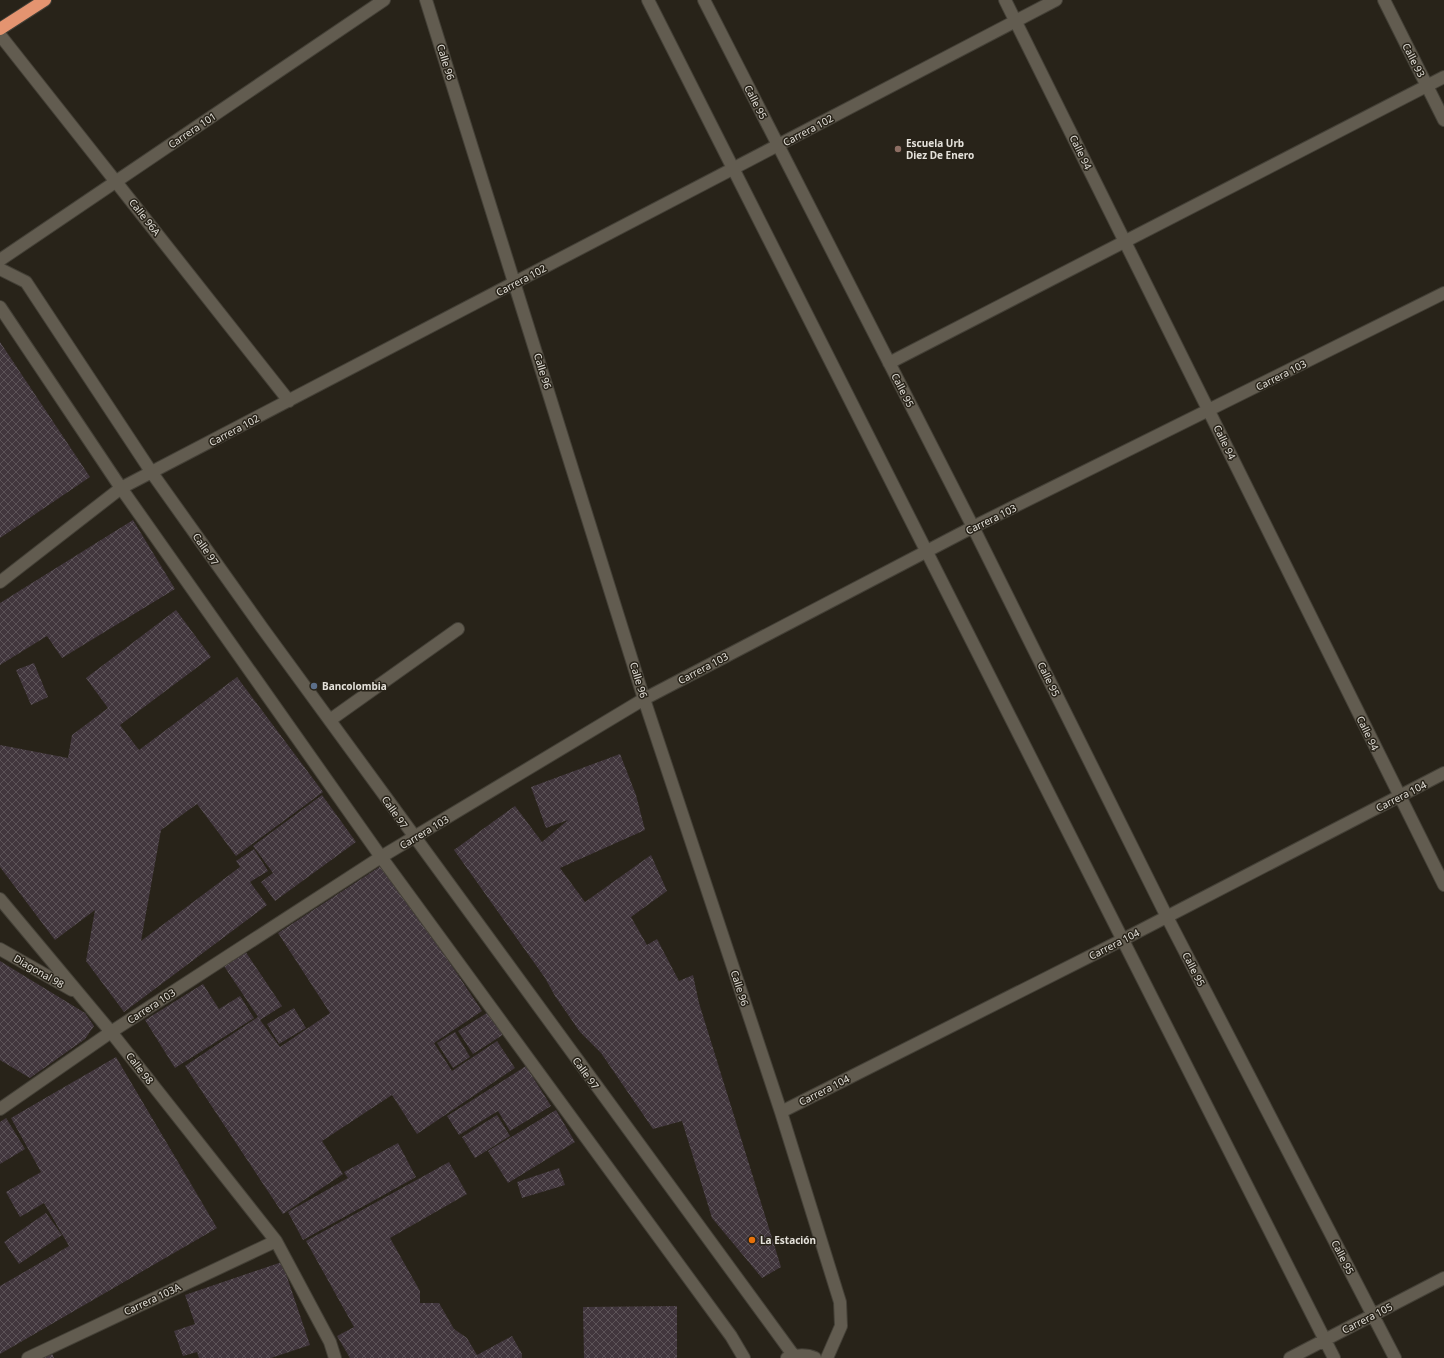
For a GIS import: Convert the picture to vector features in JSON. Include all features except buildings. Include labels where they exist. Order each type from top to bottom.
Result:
[{"type":"highway","points":[[0,28],[45,0]]},
{"type":"street","name":"Carrera 101","points":[[0,260],[384,0]]},
{"type":"street","name":"Calle 96","points":[[426,0],[644,699],[781,1112],[840,1302],[841,1326],[827,1358]]},
{"type":"street","points":[[648,0],[1334,1358]]},
{"type":"street","name":"Calle 95","points":[[704,0],[973,527],[1167,917],[1395,1358]]},
{"type":"street","name":"Calle 94","points":[[1005,0],[1444,885]]},
{"type":"street","name":"Carrera 102","points":[[0,582],[121,488],[1056,0]]},
{"type":"street","name":"Calle 93","points":[[1384,0],[1444,120]]},
{"type":"street","name":"Calle 96A","points":[[0,35],[117,181],[289,401]]},
{"type":"street","points":[[889,363],[1444,77]]},
{"type":"street","name":"Calle 97","points":[[0,269],[26,282],[152,473],[790,1357]]},
{"type":"street","name":"Carrera 103","points":[[0,1109],[111,1032],[381,857],[644,699],[973,527],[1210,411],[1444,293]]},
{"type":"street","points":[[0,307],[121,488],[381,857],[727,1330],[744,1358]]},
{"type":"street","points":[[330,720],[458,630]]},
{"type":"street","name":"Carrera 104","points":[[781,1112],[1167,917],[1444,773]]},
{"type":"street","name":"Calle 98","points":[[0,899],[111,1032],[276,1241],[330,1342],[335,1358]]},
{"type":"street","name":"Diagonal 98","points":[[0,949],[78,993]]},
{"type":"street","name":"Carrera 103A","points":[[28,1358],[276,1241]]},
{"type":"street","name":"Carrera 105","points":[[1290,1358],[1444,1278]]},
{"type":"street","points":[[790,1357],[810,1356],[815,1358]]},
{"type":"place","name":"Escuela Urb Diez De Enero","points":[[898,149]]},
{"type":"place","name":"Bancolombia","points":[[314,686]]},
{"type":"place","name":"La Estación","points":[[752,1240]]}]
